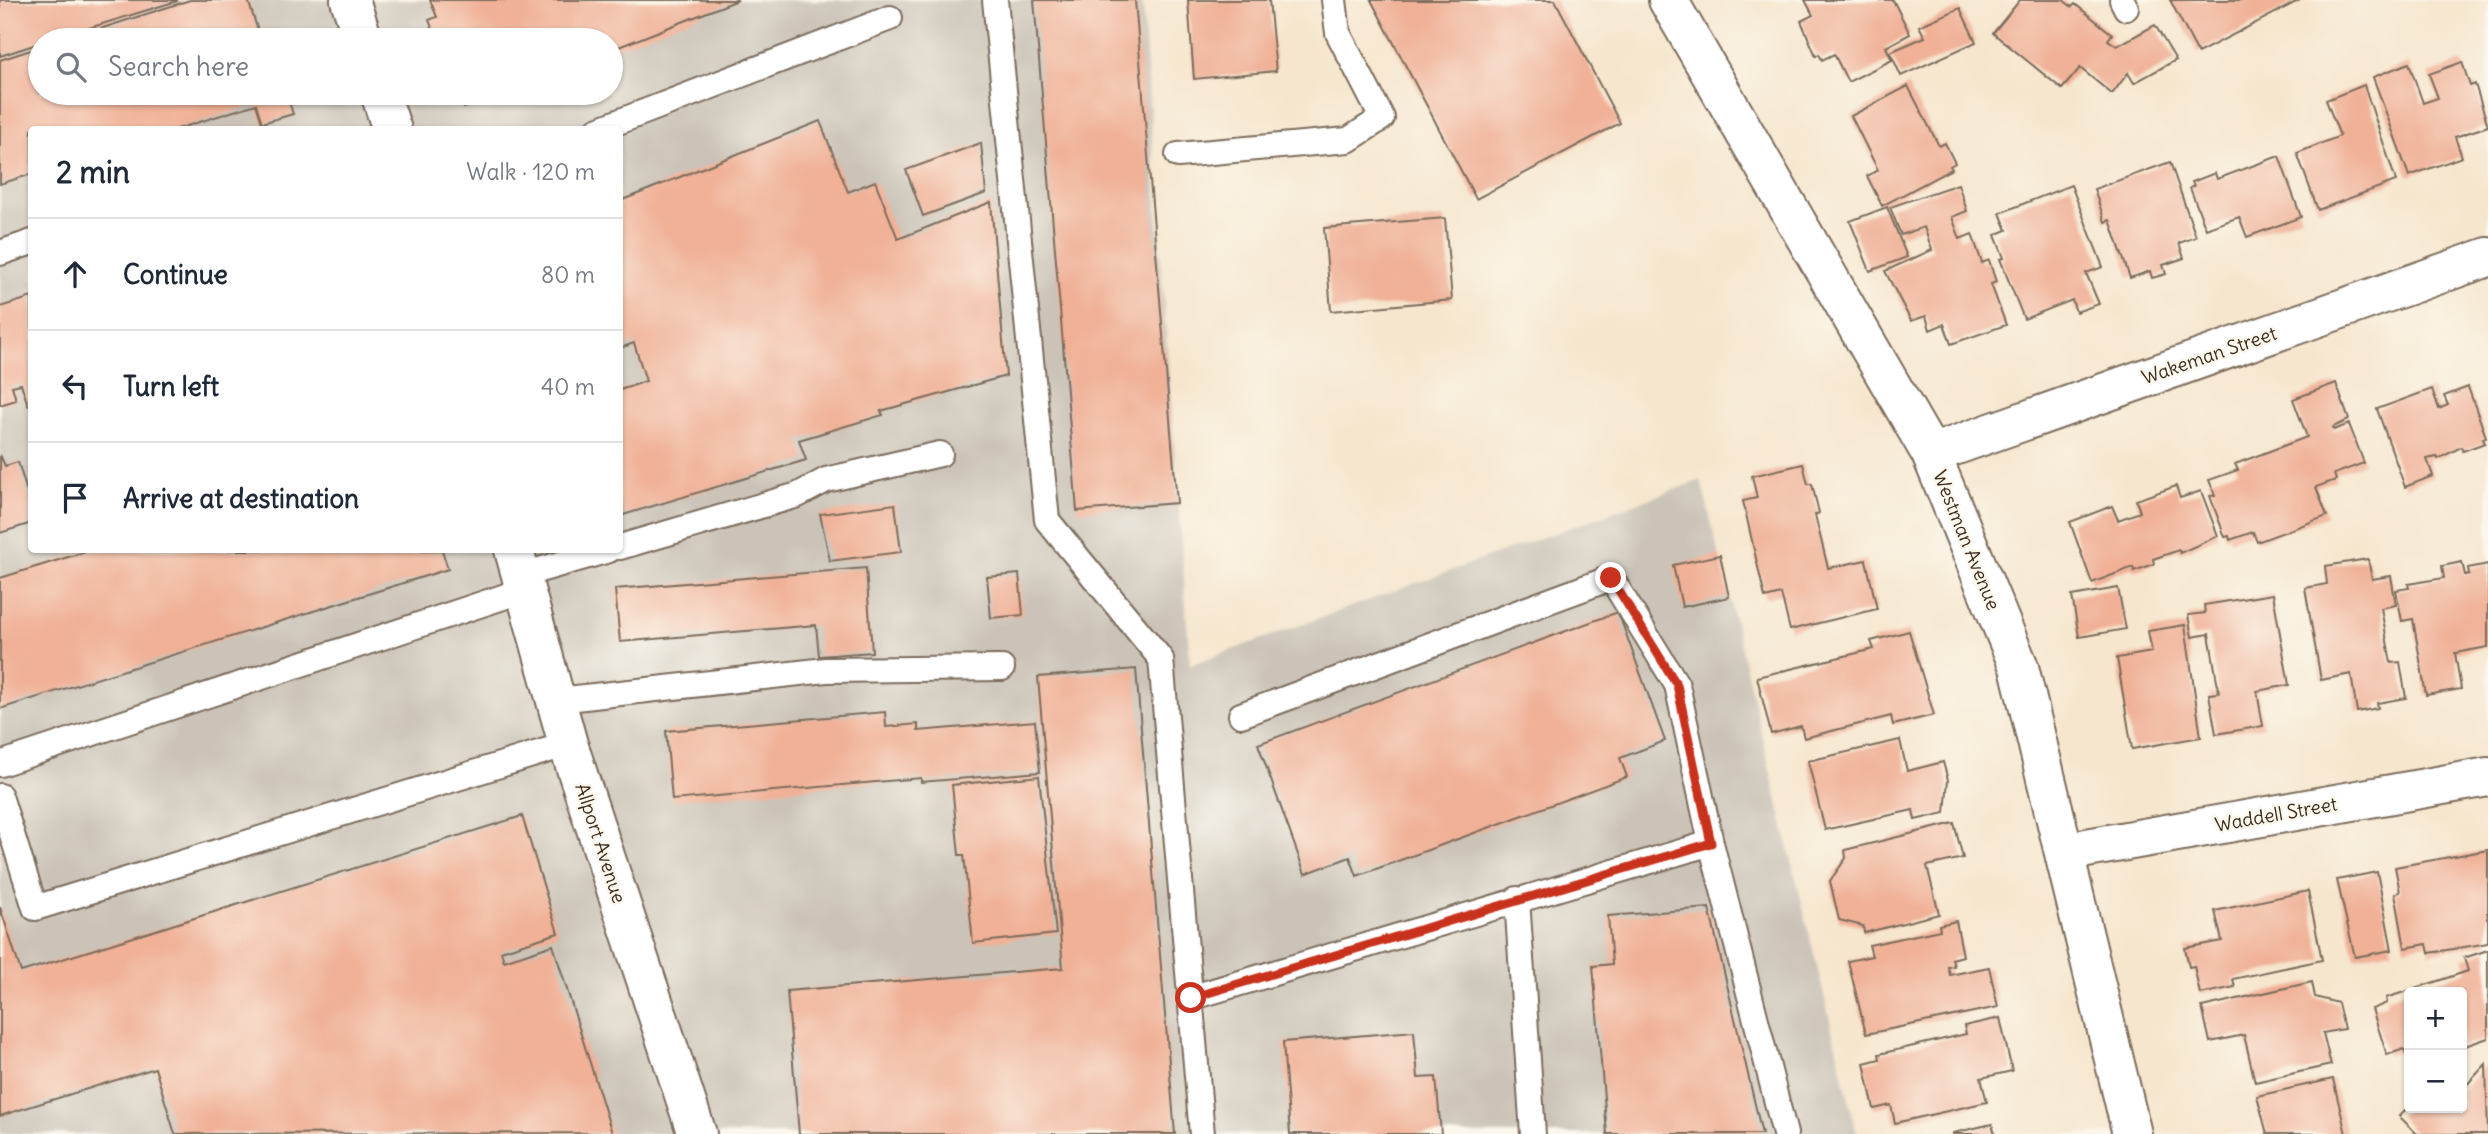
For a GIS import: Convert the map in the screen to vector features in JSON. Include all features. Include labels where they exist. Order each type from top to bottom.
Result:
[{"type":"street","points":[[350,0],[359,28]]},
{"type":"street","name":"Westman Avenue","points":[[1668,0],[1931,454],[2019,667],[2132,1134]]},
{"type":"street","name":"Wakeman Street","points":[[1931,454],[2488,257]]},
{"type":"street","name":"Allport Avenue","points":[[521,571],[568,744],[697,1134]]},
{"type":"street","name":"Waddell Street","points":[[2064,852],[2488,777]]},
{"type":"lane","points":[[995,0],[1047,520],[1161,659],[1202,1134]]},
{"type":"lane","points":[[1178,155],[1348,139],[1382,118],[1338,33],[1334,0]]},
{"type":"lane","points":[[607,126],[890,18]]},
{"type":"lane","points":[[0,253],[28,243]]},
{"type":"lane","points":[[623,546],[798,495],[826,480],[940,454]]},
{"type":"lane","points":[[0,764],[521,571],[597,553]]},
{"type":"lane","points":[[1241,715],[1611,578],[1677,685],[1711,843],[1785,1134]]},
{"type":"lane","points":[[558,700],[826,670],[1002,668]]},
{"type":"lane","points":[[0,796],[36,908],[568,744]]},
{"type":"lane","points":[[1191,998],[1711,843]]},
{"type":"lane","points":[[1517,900],[1533,1134]]},
{"type":"shaded area","points":[[0,0],[1142,0],[1190,665],[1701,480],[1857,1134],[0,1134]]},
{"type":"building","points":[[0,0],[177,0],[89,28],[28,28],[28,47],[0,56]]},
{"type":"building","points":[[190,0],[248,0],[257,28],[102,28]]},
{"type":"building","points":[[430,0],[738,0],[623,45],[623,28],[432,28],[429,20],[437,17]]},
{"type":"building","points":[[1034,0],[1135,0],[1177,503],[1077,511]]},
{"type":"building","points":[[1188,0],[1269,0],[1276,71],[1194,79]]},
{"type":"building","points":[[1371,0],[1555,0],[1620,123],[1476,199]]},
{"type":"building","points":[[1805,0],[1893,0],[1910,34],[1886,47],[1892,60],[1848,82],[1834,54],[1822,60],[1819,54],[1816,56],[1801,21],[1813,15]]},
{"type":"building","points":[[2020,0],[2063,0],[2072,7],[2075,4],[2112,34],[2108,40],[2117,46],[2155,25],[2176,60],[2134,83],[2128,73],[2112,94],[2080,68],[2062,89],[1993,33]]},
{"type":"building","points":[[2170,0],[2300,0],[2198,53]]},
{"type":"building","points":[[1960,8],[1976,42],[1901,76],[1890,52],[1925,37],[1919,26]]},
{"type":"building","points":[[28,51],[28,105],[253,105],[187,126],[28,126],[28,175],[0,184],[0,60]]},
{"type":"building","points":[[2462,62],[2470,86],[2475,84],[2488,126],[2455,137],[2462,157],[2409,176],[2373,77],[2409,63],[2423,103],[2438,98],[2429,74]]},
{"type":"building","points":[[2364,85],[2396,181],[2318,210],[2297,153],[2340,136],[2326,100]]},
{"type":"building","points":[[1908,86],[1939,146],[1945,143],[1955,163],[1950,166],[1952,169],[1882,206],[1867,176],[1878,170],[1851,116]]},
{"type":"building","points":[[256,105],[290,105],[293,114],[262,123]]},
{"type":"building","points":[[820,121],[848,192],[875,181],[898,239],[991,202],[1006,376],[881,411],[883,415],[799,440],[806,460],[623,515],[623,389],[646,381],[634,343],[623,347],[623,200]]},
{"type":"building","points":[[981,143],[986,193],[923,216],[906,170]]},
{"type":"building","points":[[2279,156],[2301,217],[2247,237],[2239,217],[2206,229],[2190,188],[2194,186],[2192,182],[2215,173],[2217,179]]},
{"type":"building","points":[[2170,162],[2196,237],[2179,243],[2184,258],[2163,265],[2166,274],[2152,278],[2150,271],[2130,278],[2110,220],[2105,222],[2094,189]]},
{"type":"building","points":[[1958,184],[1967,211],[1952,217],[1960,239],[1972,234],[1982,263],[1989,260],[1996,282],[1991,284],[2006,325],[1951,344],[1944,324],[1930,330],[1926,316],[1911,321],[1885,271],[1932,250],[1924,227],[1901,235],[1890,207]]},
{"type":"building","points":[[2071,185],[2103,267],[2086,273],[2099,304],[2076,312],[2072,300],[2024,319],[2000,259],[2004,258],[1995,235],[2007,230],[2000,213]]},
{"type":"building","points":[[1887,207],[1907,257],[1870,271],[1850,221]]},
{"type":"building","points":[[1445,218],[1452,300],[1331,311],[1324,228]]},
{"type":"building","points":[[28,298],[28,405],[21,384],[12,386],[16,400],[0,405],[0,307]]},
{"type":"building","points":[[2336,383],[2349,420],[2333,427],[2334,430],[2349,424],[2364,463],[2334,474],[2336,480],[2316,487],[2327,516],[2257,542],[2253,532],[2230,540],[2229,536],[2225,537],[2210,496],[2215,495],[2209,480],[2238,470],[2235,464],[2307,437],[2293,399]]},
{"type":"building","points":[[2468,387],[2486,437],[2483,438],[2485,443],[2463,451],[2461,447],[2438,459],[2427,459],[2433,476],[2405,487],[2377,409],[2432,389],[2439,409],[2448,405],[2444,396]]},
{"type":"building","points":[[0,455],[5,466],[18,462],[28,495],[28,524],[0,533]]},
{"type":"building","points":[[1803,464],[1808,484],[1812,484],[1819,513],[1815,515],[1828,568],[1866,560],[1877,609],[1790,630],[1781,594],[1765,598],[1743,501],[1757,498],[1752,476]]},
{"type":"building","points":[[2176,486],[2180,498],[2201,491],[2218,536],[2180,553],[2179,550],[2153,559],[2154,564],[2134,571],[2133,567],[2092,583],[2070,522],[2112,506],[2118,520],[2140,512],[2136,500]]},
{"type":"building","points":[[895,504],[901,552],[830,561],[820,514]]},
{"type":"building","points":[[81,553],[443,553],[448,569],[0,709],[0,578]]},
{"type":"building","points":[[1720,555],[1729,597],[1682,607],[1673,565]]},
{"type":"building","points":[[2368,559],[2372,579],[2391,576],[2396,605],[2381,608],[2391,663],[2400,662],[2406,698],[2377,703],[2378,708],[2357,712],[2351,674],[2321,680],[2305,588],[2327,584],[2325,566]]},
{"type":"building","points":[[2462,562],[2465,575],[2469,574],[2468,568],[2488,564],[2488,647],[2455,653],[2461,689],[2426,695],[2413,619],[2402,621],[2396,590],[2409,588],[2408,584],[2444,578],[2442,566]]},
{"type":"building","points":[[866,568],[872,652],[819,656],[816,625],[620,642],[615,589]]},
{"type":"building","points":[[1019,574],[1023,615],[991,618],[987,577]]},
{"type":"building","points":[[2118,588],[2126,629],[2079,637],[2072,596]]},
{"type":"building","points":[[2273,594],[2289,685],[2257,691],[2263,726],[2216,734],[2209,694],[2219,693],[2209,634],[2192,637],[2188,615],[2205,613],[2204,605]]},
{"type":"building","points":[[1618,612],[1665,741],[1620,758],[1627,777],[1357,876],[1350,857],[1305,874],[1258,744]]},
{"type":"building","points":[[2185,625],[2201,737],[2132,749],[2117,658],[2152,652],[2148,631]]},
{"type":"building","points":[[1909,631],[1934,715],[1893,725],[1891,716],[1804,738],[1801,726],[1771,734],[1757,677],[1874,649],[1871,641]]},
{"type":"building","points":[[1136,669],[1175,1134],[799,1134],[787,991],[1063,968],[1038,677]]},
{"type":"building","points":[[885,712],[886,727],[918,724],[918,731],[1035,721],[1040,772],[921,782],[921,778],[672,800],[666,731]]},
{"type":"building","points":[[1900,740],[1907,771],[1943,762],[1948,780],[1945,813],[1915,820],[1913,810],[1825,830],[1808,761]]},
{"type":"building","points":[[1039,776],[1056,934],[973,943],[964,855],[959,855],[952,785]]},
{"type":"building","points":[[522,816],[558,933],[501,951],[504,961],[553,945],[612,1133],[175,1134],[155,1068],[0,1116],[0,907],[21,972]]},
{"type":"building","points":[[1954,823],[1963,858],[1927,866],[1939,914],[1864,933],[1863,926],[1839,920],[1830,881],[1846,858],[1845,850]]},
{"type":"building","points":[[2488,850],[2488,943],[2429,953],[2427,944],[2405,948],[2395,893],[2400,892],[2395,867]]},
{"type":"building","points":[[2377,872],[2392,950],[2355,957],[2337,880]]},
{"type":"building","points":[[2308,891],[2322,960],[2233,979],[2235,987],[2200,994],[2194,966],[2189,967],[2185,948],[2222,941],[2215,911]]},
{"type":"building","points":[[1709,908],[1762,1134],[1607,1134],[1593,966],[1612,964],[1608,916]]},
{"type":"building","points":[[1956,921],[1963,956],[1952,959],[1954,966],[1948,967],[1950,975],[1989,967],[1998,1007],[1866,1034],[1848,961],[1872,956],[1869,945],[1940,930],[1939,925]]},
{"type":"building","points":[[2488,950],[2488,1038],[2467,1045],[2467,987],[2419,987],[2468,971],[2464,958]]},
{"type":"building","points":[[2312,982],[2315,997],[2338,1003],[2344,1029],[2323,1033],[2331,1065],[2255,1082],[2244,1035],[2210,1042],[2202,1007]]},
{"type":"building","points":[[2404,992],[2404,1049],[2387,1055],[2372,1009],[2387,1003],[2386,998]]},
{"type":"building","points":[[2000,1018],[2012,1071],[1981,1078],[1987,1102],[1895,1123],[1891,1105],[1874,1109],[1864,1063],[1880,1059],[1879,1054],[1966,1034],[1964,1026]]},
{"type":"building","points":[[1414,1031],[1418,1078],[1436,1077],[1441,1134],[1290,1134],[1283,1042]]},
{"type":"building","points":[[2486,1064],[2488,1134],[2417,1134],[2399,1116],[2404,1111],[2467,1113],[2467,1085]]},
{"type":"building","points":[[2333,1079],[2346,1134],[2267,1134],[2257,1096]]},
{"type":"building","points":[[1992,1124],[1995,1134],[1953,1134],[1953,1133]]},
{"type":"route","points":[[1191,998],[1711,843],[1677,685],[1611,578]]}]
